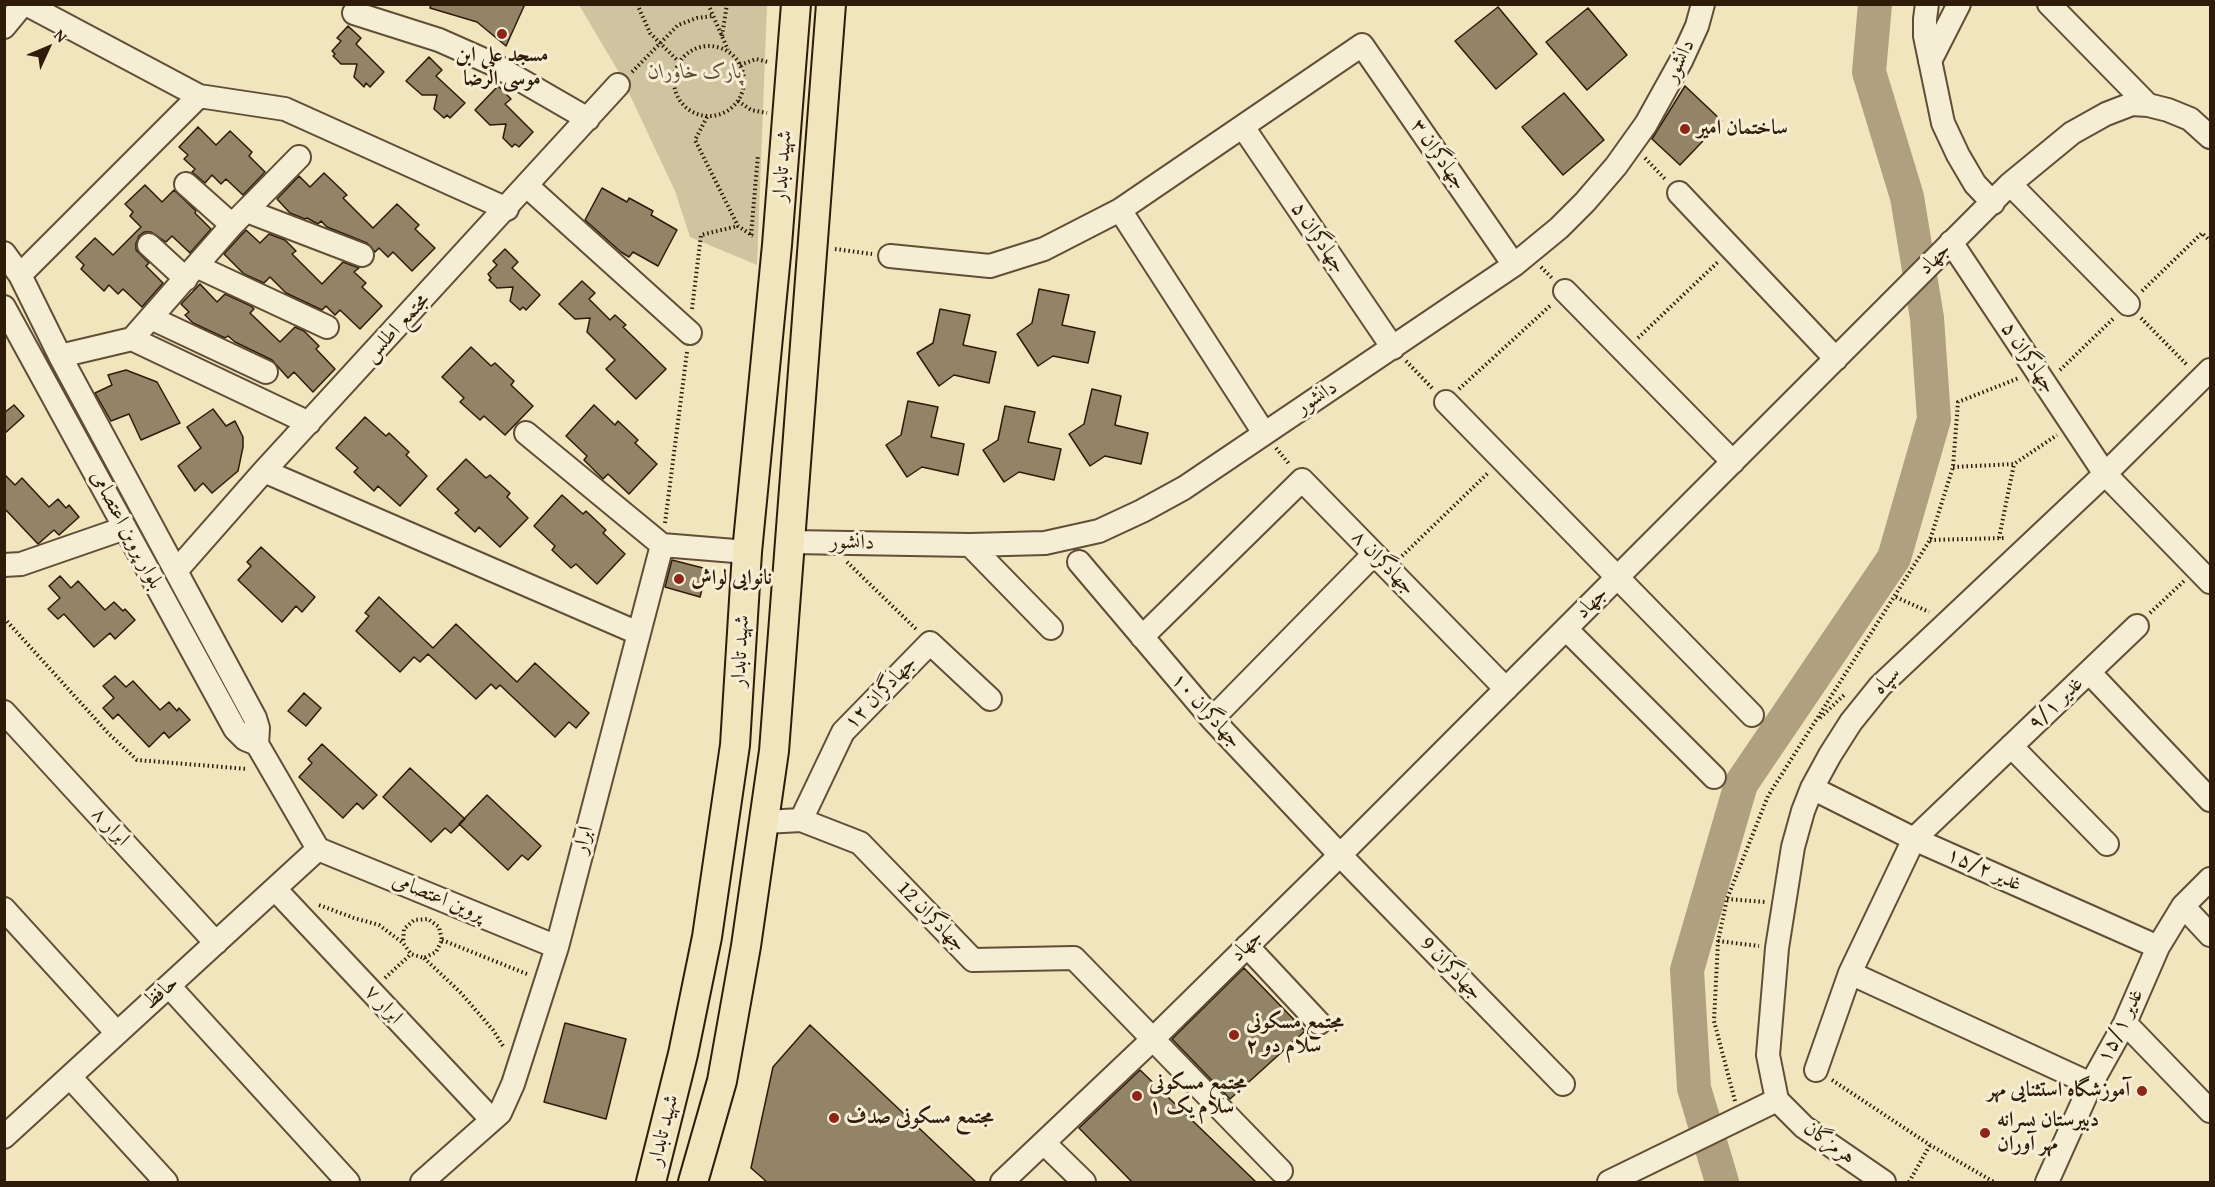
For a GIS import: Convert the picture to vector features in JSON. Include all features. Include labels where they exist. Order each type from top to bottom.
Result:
[{"type":"main road","name":"شهید تابدار","points":[[651,1182],[683,1054],[708,926],[735,745],[747,552],[777,245],[796,4]]},
{"type":"main road","name":"شهید تابدار","points":[[693,1182],[722,1081],[765,822],[774,751],[831,4]]},
{"type":"main road","points":[[777,245],[813,247]]},
{"type":"street","points":[[4,27],[25,4],[200,96],[285,109],[507,209]]},
{"type":"street","name":"دانشور","points":[[791,542],[970,545],[1045,543],[1099,531],[1184,488],[1521,260],[1585,202],[1632,145],[1681,61],[1697,26],[1703,4]]},
{"type":"street","points":[[1928,4],[1924,30],[1943,123],[1975,184],[1993,203]]},
{"type":"street","points":[[1930,61],[1959,4]]},
{"type":"street","points":[[2049,4],[2148,105]]},
{"type":"street","points":[[354,13],[439,40],[491,63],[588,119]]},
{"type":"street","name":"جهادگران ۳","points":[[1243,127],[1362,45],[1521,260]]},
{"type":"street","name":"مجتمع اطلس","points":[[176,571],[264,471],[507,209],[618,85]]},
{"type":"street","points":[[20,275],[200,96]]},
{"type":"street","name":"جهاد","points":[[1002,1182],[1153,1039],[1340,855],[2010,184],[2072,133],[2132,104],[2168,110],[2190,119],[2211,137]]},
{"type":"street","points":[[890,256],[990,266],[1044,249],[1120,210],[1243,127]]},
{"type":"street","name":"جهادگران ۵","points":[[1243,127],[1393,348]]},
{"type":"street","points":[[60,356],[132,339],[239,218],[299,157]]},
{"type":"street","points":[[186,184],[239,218],[362,255]]},
{"type":"street","points":[[2010,184],[2128,304]]},
{"type":"street","points":[[527,186],[690,333]]},
{"type":"street","points":[[1679,193],[1836,359]]},
{"type":"street","points":[[1120,210],[1264,433]]},
{"type":"street","points":[[149,245],[191,273],[327,327]]},
{"type":"street","name":"جهادگران ۵","points":[[1945,248],[2105,474],[2204,575]]},
{"type":"street","name":"بلوار پروین اعتصامی","points":[[4,253],[20,275],[60,356],[176,571]]},
{"type":"street","points":[[1565,291],[1733,462]]},
{"type":"street","name":"بلوار پروین اعتصامی","points":[[4,306],[235,729],[245,739],[257,744]]},
{"type":"street","points":[[151,318],[266,372]]},
{"type":"street","points":[[132,339],[309,423]]},
{"type":"street","name":"سپاه","points":[[1777,1100],[1768,1055],[1776,948],[1793,847],[1812,788],[1851,722],[1880,686],[2105,474],[2206,375]]},
{"type":"street","points":[[1446,402],[1752,715]]},
{"type":"street","points":[[526,432],[662,545],[747,552]]},
{"type":"street","points":[[264,471],[638,633]]},
{"type":"street","points":[[1142,637],[1302,480]]},
{"type":"street","name":"جهادگران ۸","points":[[1302,480],[1506,689]]},
{"type":"street","points":[[4,565],[21,564],[125,528]]},
{"type":"street","name":"ابرار","points":[[422,1182],[500,1113],[513,1084],[557,947],[662,545]]},
{"type":"street","points":[[970,545],[1051,628]]},
{"type":"street","name":"جهادگران ۱۰","points":[[1079,562],[1212,719],[1340,855]]},
{"type":"street","points":[[1212,719],[1381,562]]},
{"type":"street","points":[[176,571],[255,718],[258,728],[257,744],[318,849]]},
{"type":"street","name":"غدیر ۹/۱","points":[[1914,839],[2137,626]]},
{"type":"street","points":[[1566,629],[1714,777]]},
{"type":"street","name":"جهادگران ۱۲","points":[[801,820],[843,732],[930,643],[990,699]]},
{"type":"street","points":[[2089,672],[2211,800]]},
{"type":"street","name":"ابرار ۸","points":[[4,712],[216,943]]},
{"type":"street","points":[[2011,746],[2107,844]]},
{"type":"street","name":"غدیر ۱۵/۲","points":[[1812,788],[1914,839],[2158,947]]},
{"type":"street","points":[[765,822],[801,820]]},
{"type":"street","name":"جهادگران 12","points":[[801,820],[860,843],[973,960],[1074,958],[1281,1171]]},
{"type":"street","points":[[1816,1070],[1850,973],[1914,839]]},
{"type":"street","name":"پروین اعتصامی","points":[[318,849],[557,947]]},
{"type":"street","name":"حافظ","points":[[8,1126],[70,1077],[318,849]]},
{"type":"street","name":"جهادگران 9","points":[[1340,855],[1563,1084]]},
{"type":"street","name":"غدیر ۱۵/۱","points":[[2047,1182],[2091,1084],[2125,1023],[2158,947],[2183,906],[2211,879]]},
{"type":"street","name":"ابرار ۷","points":[[274,889],[492,1120]]},
{"type":"street","points":[[2183,906],[2211,936]]},
{"type":"street","points":[[4,909],[117,1033]]},
{"type":"street","points":[[1248,946],[1319,1023]]},
{"type":"street","points":[[1850,973],[2091,1084]]},
{"type":"street","points":[[169,986],[348,1182]]},
{"type":"street","points":[[2125,1023],[2211,1111]]},
{"type":"street","points":[[70,1077],[166,1182]]},
{"type":"street","points":[[1609,1182],[1777,1100]]},
{"type":"street","name":"هرمزگان","points":[[1777,1100],[1804,1127],[1884,1182]]},
{"type":"street","points":[[1044,1143],[1084,1182]]},
{"type":"path","points":[[637,4],[650,33],[679,62]]},
{"type":"path","points":[[708,4],[728,51],[740,65],[744,83],[738,100],[725,113],[707,117],[689,111],[677,97],[673,79],[679,62],[692,49],[710,45],[728,51]]},
{"type":"path","points":[[722,37],[727,4]]},
{"type":"path","points":[[618,85],[678,25],[697,18],[713,16]]},
{"type":"path","points":[[740,65],[756,59],[791,68]]},
{"type":"path","points":[[738,100],[751,110],[787,116]]},
{"type":"path","points":[[707,117],[695,140],[738,226],[751,235],[777,245]]},
{"type":"path","points":[[1632,145],[1679,193]]},
{"type":"path","points":[[662,545],[701,235],[738,226]]},
{"type":"path","points":[[813,247],[890,256]]},
{"type":"path","points":[[1624,351],[1731,249]]},
{"type":"path","points":[[1393,348],[1446,402],[1565,291],[1521,260]]},
{"type":"path","points":[[2128,304],[2206,375]]},
{"type":"path","points":[[1953,467],[2014,464],[2072,425]]},
{"type":"path","points":[[1264,433],[1302,480]]},
{"type":"path","points":[[1381,562],[1502,460]]},
{"type":"path","points":[[1999,538],[2014,464]]},
{"type":"path","points":[[1997,547],[2013,531]]},
{"type":"path","points":[[1930,540],[2005,538]]},
{"type":"path","points":[[827,543],[930,643]]},
{"type":"path","points":[[2137,626],[2204,575]]},
{"type":"path","points":[[1896,597],[1929,612],[1921,620]]},
{"type":"path","points":[[4,618],[108,733],[137,760],[273,771]]},
{"type":"path","points":[[1815,723],[1847,692]]},
{"type":"path","points":[[1727,899],[1784,904]]},
{"type":"path","points":[[317,904],[379,925],[403,943],[411,954],[424,958],[460,992],[493,1030],[504,1048]]},
{"type":"path","points":[[403,943],[404,929],[414,920],[428,919],[439,927],[442,940],[436,952],[424,958]]},
{"type":"path","points":[[442,940],[546,982]]},
{"type":"path","points":[[1718,941],[1776,948]]},
{"type":"path","points":[[371,992],[411,954]]},
{"type":"path","points":[[1816,1070],[1930,1145],[1994,1182]]},
{"type":"path","points":[[1909,1182],[1930,1145]]},
{"type":"green space","name":"پارک خاوران","points":[[579,5],[767,5],[757,265],[690,237],[675,191],[620,74]]},
{"type":"building","name":"مسجد علی ابن موسی الرضا","points":[[431,4],[525,4],[506,46],[477,22],[430,8]]},
{"type":"building","points":[[1498,7],[1537,54],[1496,89],[1455,41]]},
{"type":"building","points":[[1588,8],[1627,55],[1587,90],[1546,42]]},
{"type":"building","points":[[348,26],[361,38],[356,44],[384,72],[370,87],[366,83],[364,87],[354,77],[357,64],[341,64],[333,56],[335,54],[332,51],[341,41],[337,38]]},
{"type":"building","points":[[429,57],[442,70],[436,76],[465,103],[450,118],[447,115],[444,118],[434,109],[437,95],[422,95],[406,81]]},
{"type":"building","points":[[498,86],[511,99],[505,104],[533,132],[519,147],[515,144],[512,147],[503,138],[506,124],[490,125],[475,110]]},
{"type":"building","name":"ساختمان امیر","points":[[1685,86],[1722,121],[1680,165],[1652,139]]},
{"type":"building","points":[[1564,93],[1604,140],[1563,175],[1522,127]]},
{"type":"building","points":[[198,127],[216,145],[230,131],[252,152],[249,156],[265,172],[243,195],[226,179],[221,184],[212,175],[205,183],[192,172],[195,169],[184,159],[188,155],[179,147]]},
{"type":"building","points":[[324,173],[347,195],[343,198],[373,228],[397,204],[419,225],[415,229],[435,248],[412,271],[393,252],[388,257],[379,248],[375,252],[367,243],[327,227],[321,221],[318,224],[290,213],[277,199],[299,176],[310,187]]},
{"type":"building","points":[[145,185],[162,202],[174,190],[211,229],[190,253],[172,236],[166,242],[151,232],[144,232],[139,236],[136,250],[149,263],[146,266],[163,283],[142,307],[123,289],[118,294],[109,285],[104,291],[81,269],[84,265],[76,257],[95,238],[113,255],[141,227],[130,216],[133,212],[125,204]]},
{"type":"building","points":[[602,188],[627,202],[629,198],[653,211],[651,215],[677,230],[658,266],[633,252],[629,257],[621,252],[585,220]]},
{"type":"building","points":[[246,230],[260,243],[269,234],[285,240],[296,251],[292,254],[322,284],[343,262],[359,268],[354,272],[366,283],[362,287],[382,306],[360,329],[340,310],[335,315],[326,306],[322,310],[286,293],[270,277],[264,283],[244,274],[224,254]]},
{"type":"building","points":[[505,249],[518,262],[512,268],[540,295],[526,310],[523,307],[520,310],[510,301],[513,287],[497,288],[489,280],[491,278],[488,274],[497,265],[493,261]]},
{"type":"building","points":[[582,281],[595,293],[589,299],[610,320],[615,315],[626,325],[623,327],[666,369],[636,399],[606,369],[615,360],[587,332],[590,318],[575,319],[559,304]]},
{"type":"building","points":[[200,284],[217,302],[225,294],[251,306],[254,309],[250,313],[280,342],[295,327],[304,331],[319,346],[316,349],[335,369],[313,392],[294,372],[288,378],[272,360],[235,342],[228,336],[225,338],[193,323],[185,315],[189,312],[181,304]]},
{"type":"building","points":[[1039,289],[1069,295],[1062,325],[1095,332],[1088,363],[1053,356],[1038,366],[1017,334],[1032,323]]},
{"type":"building","points":[[940,309],[970,315],[963,345],[996,352],[989,383],[954,375],[939,386],[917,353],[933,343]]},
{"type":"building","points":[[471,347],[491,366],[495,363],[514,381],[511,385],[533,406],[505,435],[484,416],[480,420],[460,402],[464,398],[442,377]]},
{"type":"building","points":[[126,370],[157,382],[180,423],[141,440],[129,414],[111,421],[95,393],[112,385],[108,375]]},
{"type":"building","points":[[1092,389],[1121,396],[1115,425],[1148,433],[1141,464],[1105,456],[1090,466],[1069,434],[1084,424]]},
{"type":"building","points":[[908,401],[938,407],[931,437],[964,444],[958,475],[922,467],[907,477],[886,445],[901,435]]},
{"type":"building","points":[[14,405],[24,416],[4,434],[4,413]]},
{"type":"building","points":[[594,405],[615,425],[618,421],[638,440],[635,443],[657,464],[629,494],[608,474],[603,479],[584,460],[587,456],[566,436]]},
{"type":"building","points":[[1005,406],[1035,412],[1028,442],[1061,449],[1054,480],[1019,472],[1004,482],[983,450],[998,440]]},
{"type":"building","points":[[213,409],[226,426],[235,421],[243,437],[243,447],[238,471],[212,493],[203,483],[195,491],[178,466],[201,448],[187,427]]},
{"type":"building","points":[[365,417],[386,436],[389,433],[409,452],[406,455],[427,476],[400,506],[378,486],[374,491],[354,472],[358,468],[336,448]]},
{"type":"building","points":[[466,459],[486,478],[490,475],[510,493],[507,497],[528,518],[500,547],[479,527],[475,532],[455,513],[459,510],[437,489]]},
{"type":"building","points":[[4,474],[15,485],[22,478],[49,507],[58,499],[66,508],[69,505],[79,517],[59,535],[54,530],[38,544],[4,508]]},
{"type":"building","points":[[562,495],[583,514],[586,511],[606,530],[603,533],[625,554],[597,584],[576,564],[571,568],[552,550],[555,546],[534,526]]},
{"type":"building","points":[[261,547],[315,597],[302,612],[296,606],[282,622],[238,580],[251,566],[247,562]]},
{"type":"building","points":[[672,560],[707,569],[700,597],[665,587]]},
{"type":"building","points":[[60,576],[71,588],[78,581],[105,610],[114,602],[123,611],[125,609],[135,620],[115,639],[110,633],[94,647],[64,614],[58,619],[48,609],[60,598],[49,586]]},
{"type":"building","points":[[379,597],[433,648],[456,624],[517,682],[535,663],[589,713],[576,728],[569,722],[555,737],[500,685],[496,689],[491,684],[476,699],[428,654],[420,662],[414,657],[400,672],[356,631],[369,616],[365,613]]},
{"type":"building","points":[[115,676],[126,687],[133,681],[160,710],[169,702],[177,711],[179,708],[190,720],[169,738],[164,732],[149,747],[118,714],[113,719],[103,708],[114,698],[103,686]]},
{"type":"building","points":[[304,693],[321,708],[306,726],[288,711]]},
{"type":"building","points":[[322,744],[377,795],[363,809],[357,803],[343,818],[299,777],[312,763],[308,759]]},
{"type":"building","points":[[410,768],[465,819],[451,833],[445,828],[431,842],[383,797]]},
{"type":"building","points":[[487,795],[541,846],[528,860],[522,855],[508,870],[459,824]]},
{"type":"building","name":"مجتمع مسکونی سلام دو ۲","points":[[1244,968],[1305,1031],[1230,1099],[1172,1039]]},
{"type":"building","points":[[565,1023],[626,1039],[606,1119],[544,1102]]},
{"type":"building","name":"مجتمع مسکونی صدف","points":[[810,1025],[976,1182],[767,1182],[751,1168],[773,1067]]},
{"type":"building","name":"مجتمع مسکونی سلام یک ۱","points":[[1140,1070],[1256,1182],[1132,1182],[1079,1128]]},
{"type":"waterway","points":[[1722,1182],[1694,1088],[1687,970],[1741,784],[1894,558],[1934,419],[1927,318],[1907,197],[1869,72],[1875,4]]},
{"type":"place","name":"مسجد علی ابن موسی الرضا","points":[[502,34]]},
{"type":"place","name":"ساختمان امیر","points":[[1685,129]]},
{"type":"place","name":"نانوایی لواش","points":[[679,579]]},
{"type":"place","name":"مجتمع مسکونی سلام دو ۲","points":[[1234,1035]]},
{"type":"place","name":"آموزشگاه استثنایی مهر","points":[[2142,1091]]},
{"type":"place","name":"مجتمع مسکونی سلام یک ۱","points":[[1137,1096]]},
{"type":"place","name":"مجتمع مسکونی صدف","points":[[834,1118]]},
{"type":"place","name":"دبیرستان پسرانه مهر آوران","points":[[1985,1133]]}]
